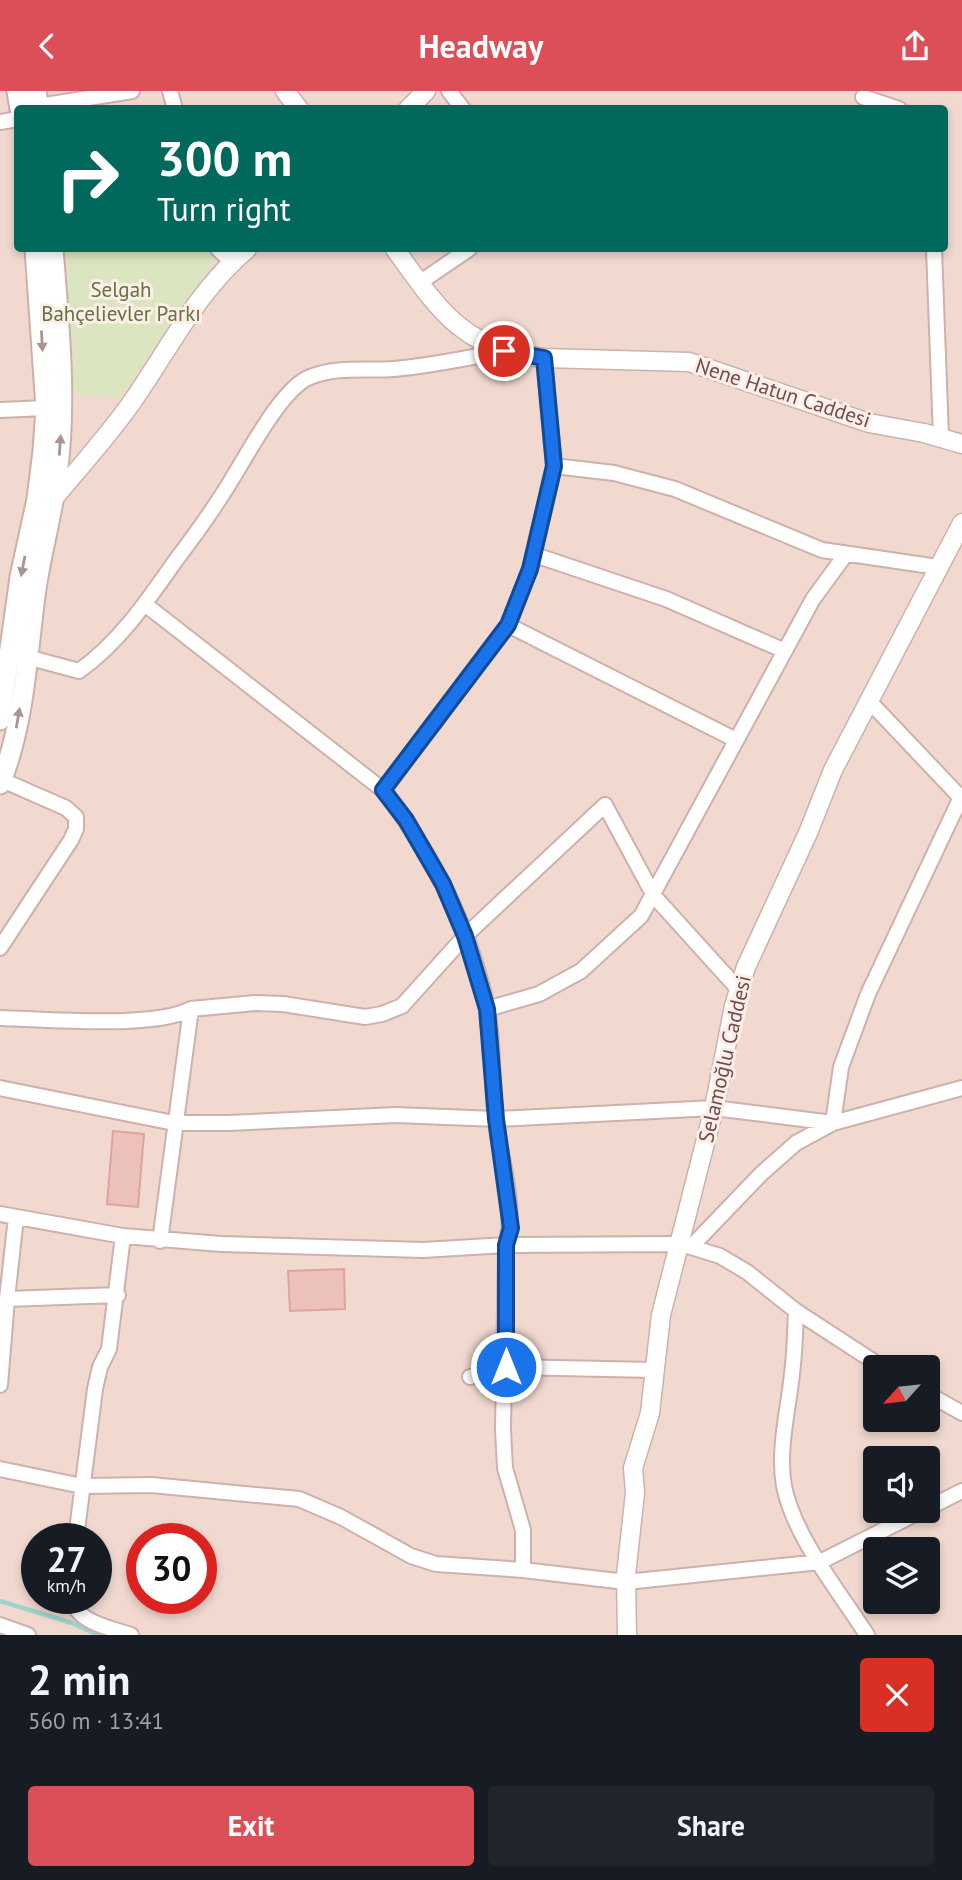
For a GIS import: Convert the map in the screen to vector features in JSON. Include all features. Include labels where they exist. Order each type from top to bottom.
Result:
[{"type":"main road","points":[[18,91],[34,104]]},
{"type":"main road","points":[[0,720],[20,577],[40,474],[46,408],[35,252]]},
{"type":"main road","points":[[1,782],[13,740],[36,586],[58,474],[61,408],[53,252]]},
{"type":"street","points":[[34,104],[132,91]]},
{"type":"street","points":[[412,105],[426,91]]},
{"type":"street","points":[[449,91],[460,105]]},
{"type":"street","points":[[861,99],[884,105]]},
{"type":"street","points":[[221,252],[232,262]]},
{"type":"street","points":[[54,498],[131,403],[193,307],[244,252]]},
{"type":"street","name":"Nene Hatun Caddesi","points":[[397,252],[441,310],[464,332],[484,344],[504,351],[544,358],[689,362],[869,423],[941,437],[962,444]]},
{"type":"street","points":[[419,283],[465,252]]},
{"type":"street","points":[[934,252],[941,437]]},
{"type":"street","points":[[27,657],[79,671],[93,661],[146,605],[222,495],[266,424],[289,392],[307,377],[335,370],[394,369],[504,351]]},
{"type":"street","points":[[383,790],[508,625],[535,555],[554,466],[544,358]]},
{"type":"street","points":[[0,410],[46,408]]},
{"type":"street","points":[[554,466],[614,473],[675,489],[822,550],[938,566]]},
{"type":"street","name":"Selamoğlu Caddesi","points":[[627,1635],[626,1582],[635,1493],[633,1468],[650,1413],[662,1315],[686,1246],[739,990],[746,967],[808,833],[833,770],[962,523]]},
{"type":"street","points":[[487,1009],[539,994],[580,971],[641,916],[813,600],[846,554]]},
{"type":"street","points":[[535,555],[666,599],[785,651]]},
{"type":"street","points":[[146,605],[383,790],[406,820],[443,884],[465,936],[487,1009],[496,1119],[510,1217],[511,1228],[506,1245],[506,1367],[502,1395],[505,1468],[523,1530],[523,1570]]},
{"type":"street","points":[[508,625],[736,740]]},
{"type":"street","points":[[833,1123],[841,1067],[868,994],[962,797],[870,702]]},
{"type":"street","points":[[0,948],[76,829],[76,817],[66,808],[1,782]]},
{"type":"street","points":[[0,1018],[167,1018],[191,1009],[255,1003],[283,1004],[365,1017],[382,1014],[402,1006],[465,936],[606,806],[653,896],[739,990]]},
{"type":"street","points":[[160,1241],[191,1009]]},
{"type":"street","points":[[0,1088],[174,1123],[396,1115],[496,1119],[714,1108],[833,1123]]},
{"type":"street","points":[[686,1246],[796,1143],[833,1123],[962,1088]]},
{"type":"street","points":[[0,1214],[123,1237],[160,1241],[424,1249],[506,1245],[686,1246],[720,1256],[747,1272],[796,1311],[864,1355]]},
{"type":"street","points":[[0,1385],[16,1217]]},
{"type":"street","points":[[78,1523],[95,1389],[100,1367],[109,1349],[118,1295],[123,1237]]},
{"type":"street","points":[[7,1299],[118,1295]]},
{"type":"street","points":[[796,1311],[782,1463],[785,1487],[794,1517],[806,1541],[867,1635]]},
{"type":"street","points":[[470,1377],[506,1367],[655,1370]]},
{"type":"street","points":[[940,1401],[962,1413]]},
{"type":"street","points":[[0,1469],[82,1486],[151,1485],[299,1499],[341,1517],[411,1556],[436,1564],[523,1570],[626,1582],[820,1562],[897,1523]]},
{"type":"street","points":[[940,1502],[962,1491]]},
{"type":"street","points":[[81,1614],[85,1619],[131,1635]]},
{"type":"street","points":[[0,1626],[28,1635]]},
{"type":"shaded area","points":[[0,91],[962,91],[962,1635],[0,1635]]},
{"type":"green space","name":"Selgah Bahçelievler Parkı","points":[[67,252],[209,252],[216,258],[120,398],[70,394]]},
{"type":"building","points":[[113,1131],[144,1134],[138,1207],[107,1204]]},
{"type":"building","points":[[344,1269],[345,1309],[290,1311],[288,1271]]},
{"type":"waterway","points":[[0,1601],[72,1623],[98,1635]]},
{"type":"route","points":[[504,351],[544,358],[554,466],[535,555],[508,625],[383,790],[406,820],[443,884],[465,936],[487,1009],[496,1119],[511,1228],[506,1245],[506,1367]]}]
